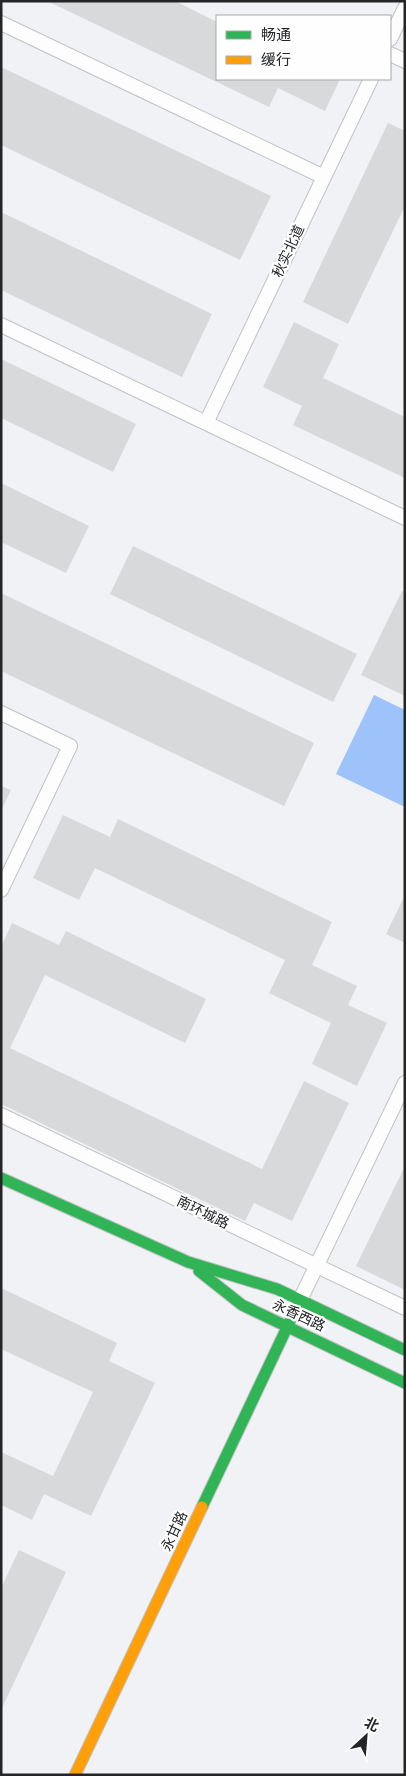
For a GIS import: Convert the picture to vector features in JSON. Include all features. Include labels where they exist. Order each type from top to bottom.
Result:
[{"type":"main road","name":"永香西路","points":[[1,1178],[188,1262],[277,1289],[405,1350]]},
{"type":"main road","name":"永香西路","points":[[188,1262],[242,1305],[405,1383]]},
{"type":"main road","name":"永甘路","points":[[75,1775],[300,1300]]},
{"type":"lane","points":[[391,38],[405,8]]},
{"type":"lane","points":[[1,23],[324,177]]},
{"type":"lane","points":[[391,54],[405,61]]},
{"type":"lane","name":"秋实北道","points":[[206,423],[371,80]]},
{"type":"lane","points":[[1,325],[405,518]]},
{"type":"lane","points":[[1,712],[70,746],[1,890]]},
{"type":"lane","points":[[300,1300],[405,1083]]},
{"type":"lane","name":"南环城路","points":[[1,1115],[405,1308]]},
{"type":"water","points":[[374,695],[405,710],[405,807],[336,774]]},
{"type":"building","points":[[47,1],[175,1],[216,22],[216,80],[340,80],[325,111],[278,88],[269,107]]},
{"type":"building","points":[[1,67],[271,196],[240,260],[1,145]]},
{"type":"building","points":[[388,123],[405,131],[405,206],[348,324],[303,302]]},
{"type":"building","points":[[1,212],[212,314],[182,377],[1,290]]},
{"type":"building","points":[[294,322],[339,344],[323,378],[405,417],[405,478],[293,425],[302,406],[263,387]]},
{"type":"building","points":[[1,359],[136,424],[113,472],[1,418]]},
{"type":"building","points":[[1,483],[89,526],[66,573],[1,542]]},
{"type":"building","points":[[133,546],[357,654],[333,702],[110,594]]},
{"type":"building","points":[[402,591],[405,592],[405,696],[361,675]]},
{"type":"building","points":[[1,593],[314,743],[284,806],[1,671]]},
{"type":"building","points":[[1,786],[11,790],[1,811]]},
{"type":"building","points":[[63,815],[110,837],[118,819],[332,922],[312,965],[357,986],[348,1005],[387,1023],[357,1086],[312,1064],[331,1023],[269,993],[285,960],[95,868],[79,900],[33,878]]},
{"type":"building","points":[[405,895],[405,943],[386,934]]},
{"type":"building","points":[[12,923],[59,945],[66,931],[206,999],[185,1043],[45,975],[10,1048],[262,1169],[304,1081],[349,1103],[292,1221],[254,1203],[245,1221],[1,1104],[1,947]]},
{"type":"building","points":[[405,1166],[405,1290],[356,1266]]},
{"type":"building","points":[[1,1288],[117,1343],[109,1361],[155,1383],[91,1516],[44,1494],[32,1520],[1,1505],[1,1452],[53,1476],[93,1392],[1,1349]]},
{"type":"building","points":[[19,1550],[66,1572],[1,1710],[1,1588]]},
{"type":"traffic: fast","points":[[1,1178],[188,1262],[277,1289],[405,1350]]},
{"type":"traffic: fast","points":[[199,1271],[242,1305],[405,1383]]},
{"type":"traffic: fast","points":[[202,1507],[300,1300]]},
{"type":"traffic: slow","points":[[75,1775],[202,1507]]}]
